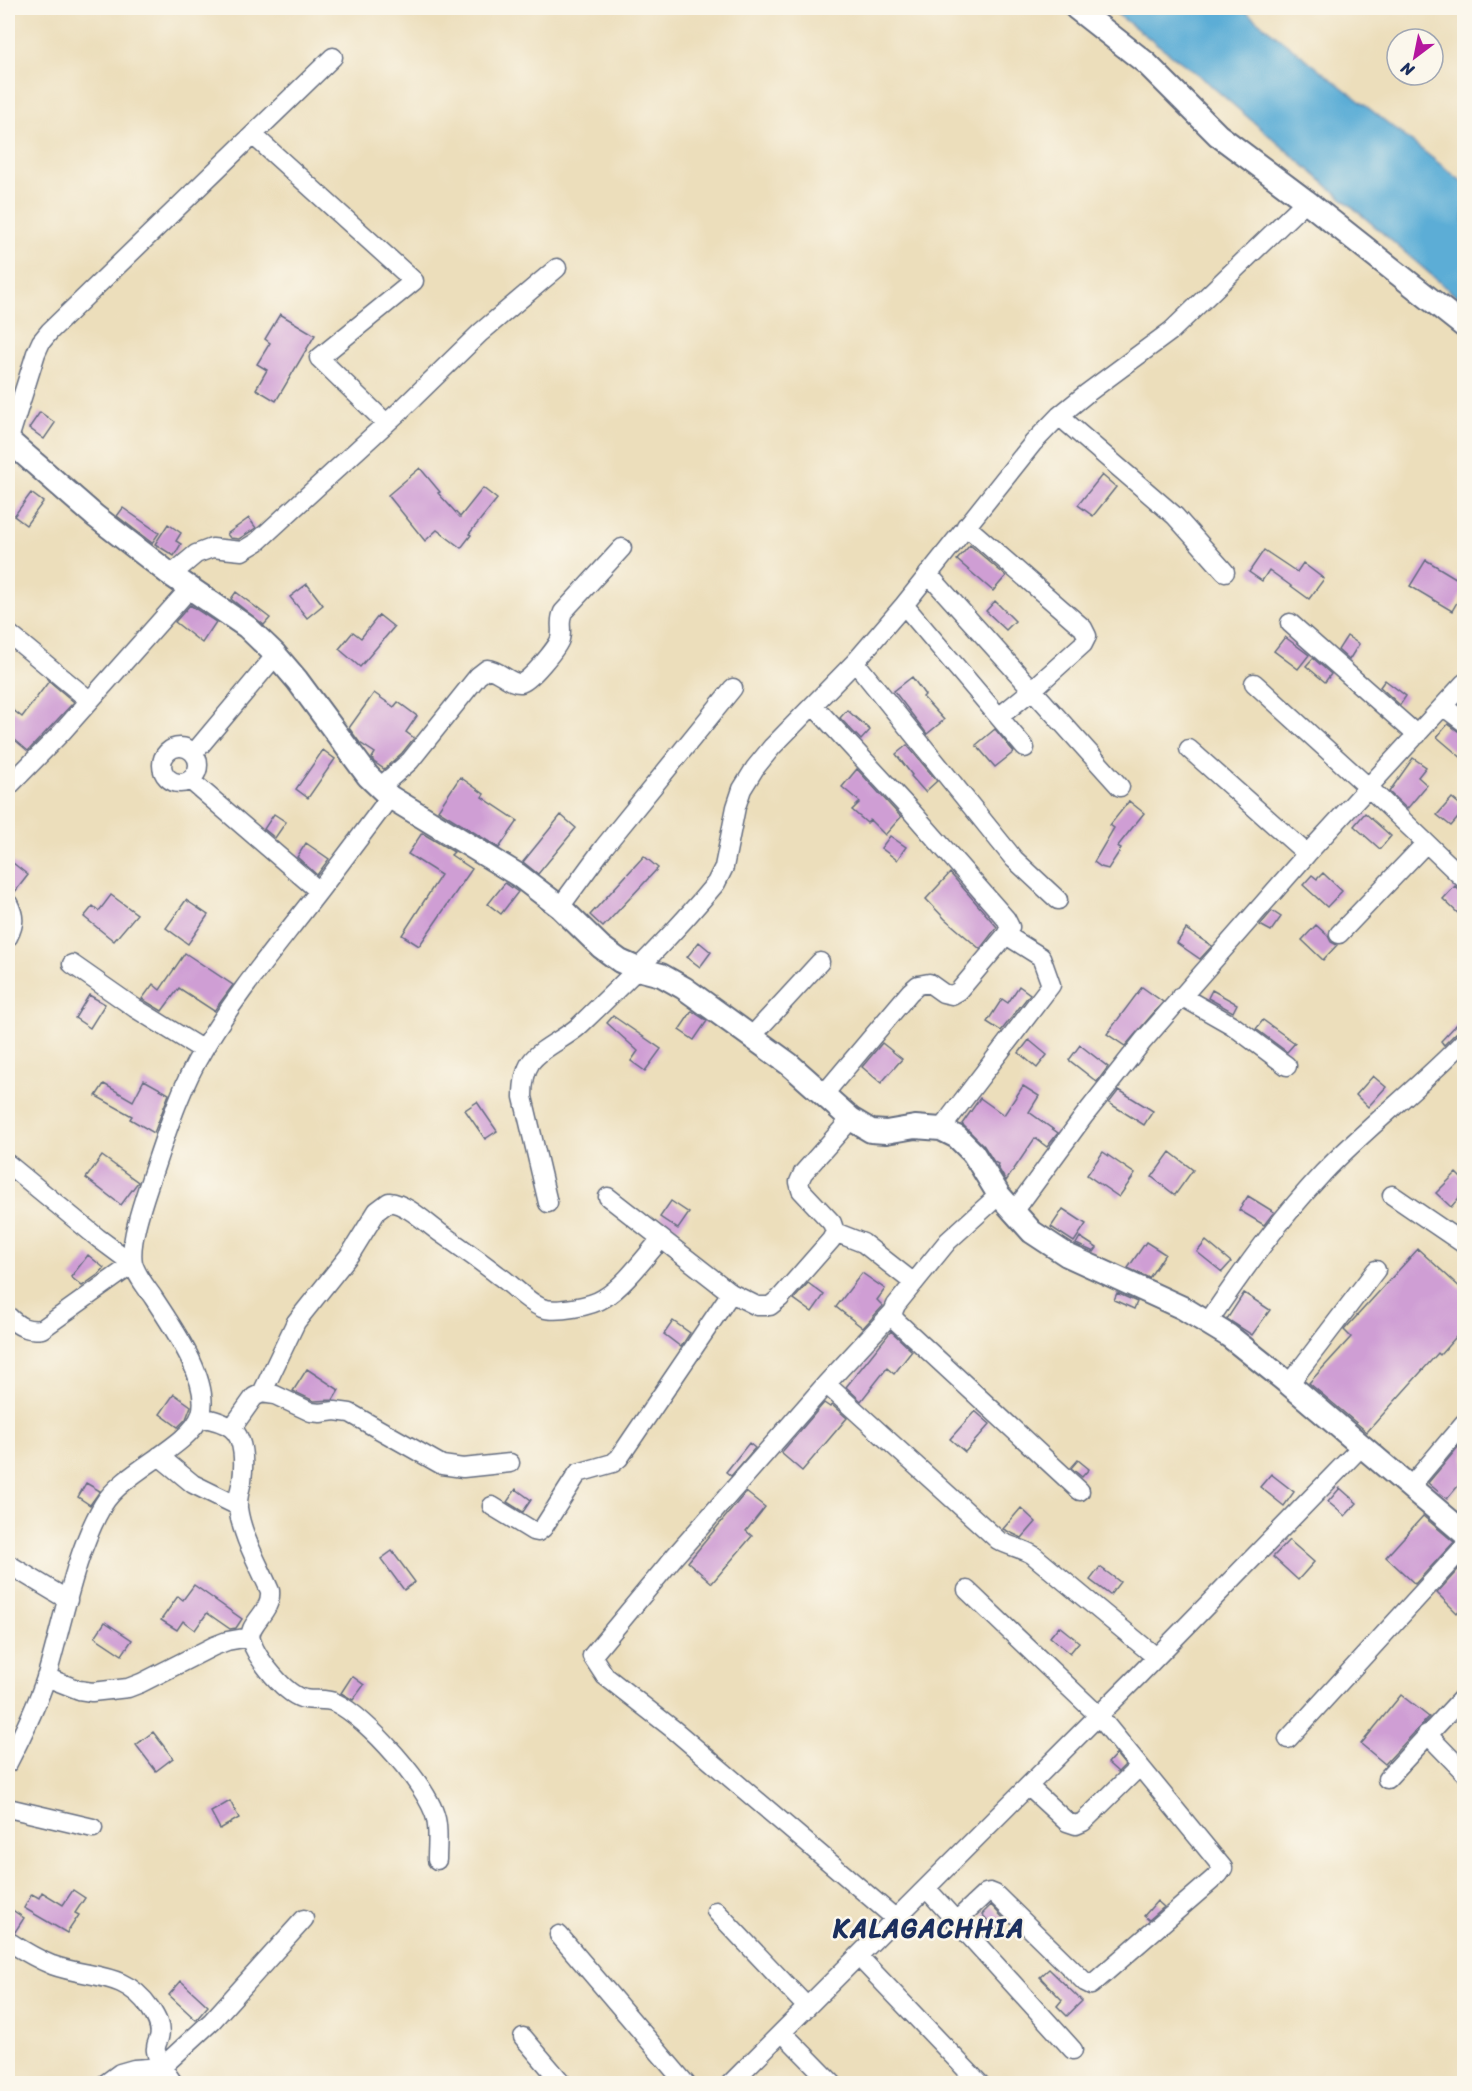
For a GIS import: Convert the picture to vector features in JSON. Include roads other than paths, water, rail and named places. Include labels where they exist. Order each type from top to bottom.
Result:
[{"type":"street","points":[[1076,8],[1146,63],[1218,135],[1306,201],[1464,326]]},
{"type":"street","points":[[333,57],[41,342],[8,441],[94,516],[171,575],[247,627],[276,655],[297,680],[368,776],[385,792],[518,875],[560,908],[601,947],[621,961],[638,969],[661,975],[684,988],[789,1064],[851,1119],[871,1131],[886,1132],[915,1127],[941,1129],[957,1137],[973,1153],[1013,1213],[1032,1232],[1067,1255],[1183,1308],[1229,1336],[1464,1533]]},
{"type":"street","points":[[253,135],[414,281],[319,358],[386,423]]},
{"type":"street","points":[[548,1203],[523,1097],[524,1084],[531,1062],[543,1051],[567,1036],[638,969],[716,883],[724,867],[742,789],[755,768],[772,747],[855,662],[1005,476],[1059,416],[1171,331],[1306,201]]},
{"type":"street","points":[[171,575],[196,554],[212,548],[242,551],[257,542],[480,333],[557,268]]},
{"type":"street","points":[[1059,416],[1180,520],[1225,572]]},
{"type":"street","points":[[966,526],[1083,628],[1087,636],[1083,644],[999,717]]},
{"type":"street","points":[[133,1264],[133,1246],[145,1195],[191,1073],[203,1050],[254,975],[320,891],[385,792],[478,676],[487,669],[495,670],[512,681],[520,683],[528,680],[560,642],[562,631],[559,620],[563,612],[622,548]]},
{"type":"street","points":[[928,574],[1120,787]]},
{"type":"street","points":[[8,787],[14,767],[62,732],[190,588]]},
{"type":"street","points":[[904,604],[1025,748]]},
{"type":"street","points":[[1290,623],[1417,735]]},
{"type":"street","points":[[8,633],[89,700]]},
{"type":"street","points":[[194,753],[276,655]]},
{"type":"street","points":[[855,662],[1001,843],[1058,900]]},
{"type":"street","points":[[1254,683],[1464,879]]},
{"type":"street","points":[[1013,1213],[1084,1116],[1181,996],[1464,683]]},
{"type":"street","points":[[560,908],[604,847],[732,688]]},
{"type":"street","points":[[813,705],[912,812],[1006,919],[1010,927],[1006,935],[959,991],[952,995],[943,993],[929,983],[918,985],[910,992],[824,1094]]},
{"type":"street","points":[[1444,706],[1464,722]]},
{"type":"street","points":[[183,747],[194,753],[198,764],[194,776],[184,783],[172,782],[164,773],[163,756],[172,748],[183,747]]},
{"type":"street","points":[[1189,748],[1307,854]]},
{"type":"street","points":[[190,780],[320,891]]},
{"type":"street","points":[[1339,934],[1426,843]]},
{"type":"street","points":[[8,903],[14,915],[13,927],[8,937]]},
{"type":"street","points":[[941,1129],[1052,985],[1041,957],[1006,935]]},
{"type":"street","points":[[752,1036],[820,962]]},
{"type":"street","points":[[72,964],[135,1008],[203,1050]]},
{"type":"street","points":[[1181,996],[1232,1025],[1287,1066]]},
{"type":"street","points":[[1208,1322],[1261,1244],[1282,1219],[1338,1158],[1464,1041]]},
{"type":"street","points":[[608,1197],[731,1293],[757,1306],[770,1306],[780,1298],[831,1240],[835,1232],[832,1223],[801,1190],[799,1182],[803,1173],[851,1119]]},
{"type":"street","points":[[8,1164],[133,1264],[173,1329],[201,1382],[203,1400],[200,1417],[189,1432],[117,1486],[104,1503],[93,1525],[46,1677],[26,1729],[8,1762]]},
{"type":"street","points":[[896,1919],[673,1729],[605,1676],[592,1656],[675,1556],[892,1312],[948,1241],[999,1195]]},
{"type":"street","points":[[1392,1195],[1464,1244]]},
{"type":"street","points":[[262,1393],[296,1322],[351,1253],[376,1211],[389,1202],[397,1203],[427,1223],[500,1276],[530,1301],[542,1308],[554,1310],[592,1304],[604,1298],[661,1239]]},
{"type":"street","points":[[835,1232],[863,1243],[914,1283]]},
{"type":"street","points":[[8,1316],[17,1325],[30,1331],[42,1329],[133,1264]]},
{"type":"street","points":[[1289,1384],[1376,1270]]},
{"type":"street","points":[[492,1506],[532,1531],[538,1532],[543,1528],[578,1473],[613,1463],[620,1458],[731,1293]]},
{"type":"street","points":[[892,1312],[894,1319],[1080,1491]]},
{"type":"street","points":[[826,1384],[998,1540],[1033,1555],[1156,1657]]},
{"type":"street","points":[[232,1428],[254,1397],[262,1393],[275,1395],[311,1412],[350,1413],[442,1465],[463,1468],[510,1463]]},
{"type":"street","points":[[200,1417],[221,1422],[232,1428],[239,1439],[243,1456],[238,1506],[242,1525],[270,1591],[271,1599],[268,1608],[252,1628],[250,1637],[271,1671],[288,1691],[305,1699],[338,1703],[358,1717],[391,1748],[430,1804],[436,1817],[437,1860]]},
{"type":"street","points":[[1410,1487],[1464,1423]]},
{"type":"street","points":[[730,2084],[1156,1657],[1362,1446]]},
{"type":"street","points":[[159,1456],[194,1484],[238,1506]]},
{"type":"street","points":[[1287,1739],[1464,1547]]},
{"type":"street","points":[[8,1564],[68,1600]]},
{"type":"street","points":[[956,1921],[986,1893],[995,1894],[1085,1982],[1093,1984],[1219,1874],[1223,1868],[1098,1715],[967,1590]]},
{"type":"street","points":[[46,1677],[79,1690],[92,1692],[128,1688],[214,1646],[250,1637]]},
{"type":"street","points":[[1387,1779],[1464,1696]]},
{"type":"street","points":[[1427,1734],[1464,1772]]},
{"type":"street","points":[[1028,1786],[1067,1822],[1076,1825],[1083,1822],[1140,1766]]},
{"type":"street","points":[[8,1808],[93,1828]]},
{"type":"street","points":[[926,1888],[1073,2050]]},
{"type":"street","points":[[716,1911],[807,2007]]},
{"type":"street","points":[[105,2084],[120,2073],[134,2069],[162,2067],[212,2021],[304,1919]]},
{"type":"street","points":[[558,1935],[686,2084]]},
{"type":"street","points":[[8,1941],[50,1964],[89,1976],[122,1982],[134,1990],[144,2000],[157,2020],[160,2030],[156,2053],[162,2067],[174,2084]]},
{"type":"street","points":[[858,1956],[980,2084]]},
{"type":"street","points":[[782,2032],[832,2084]]},
{"type":"street","points":[[523,2037],[563,2084]]},
{"type":"water","points":[[1109,8],[1241,8],[1464,183],[1464,303],[1200,76]]},
{"type":"district","name":"KALAGACHHIA","points":[[929,1928]]}]
